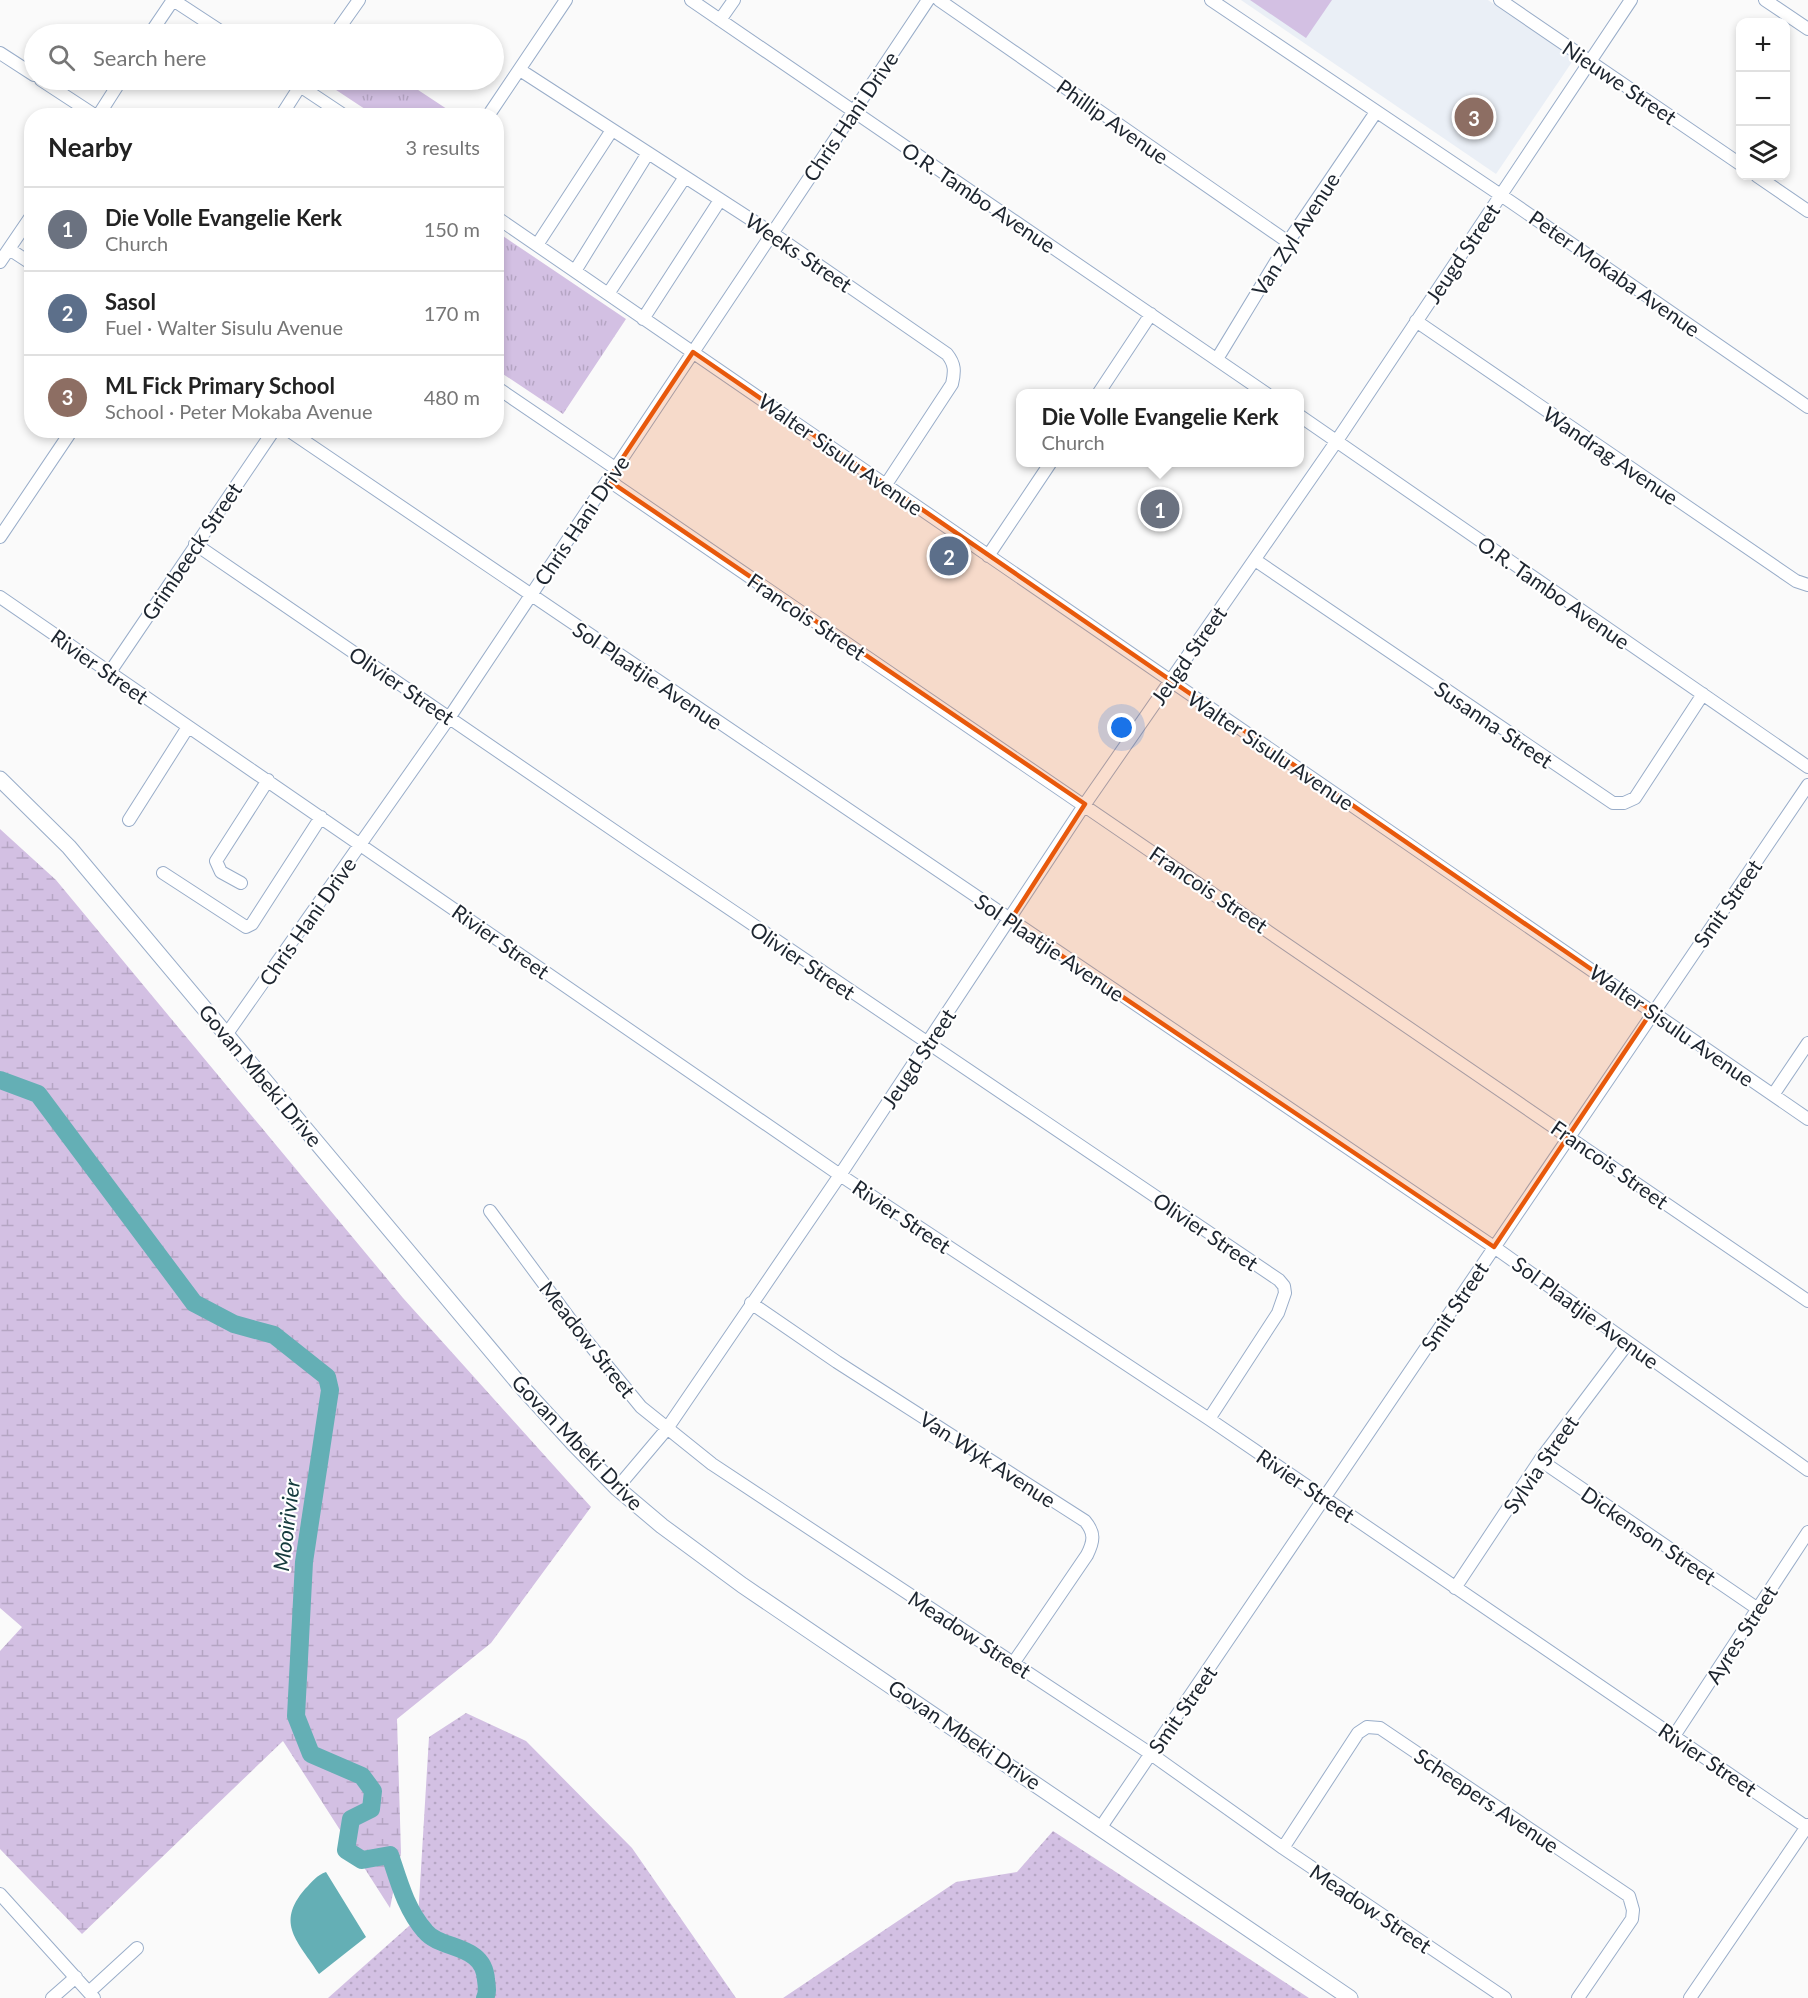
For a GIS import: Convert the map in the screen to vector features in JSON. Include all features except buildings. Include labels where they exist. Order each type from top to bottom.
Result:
[{"type":"main road","name":"Govan Mbeki Drive","points":[[0,779],[69,847],[520,1384],[617,1488],[662,1526],[742,1585],[1350,1998]]},
{"type":"street","points":[[157,24],[173,0],[210,24]]},
{"type":"street","points":[[342,24],[359,0]]},
{"type":"street","points":[[494,108],[566,0]]},
{"type":"street","name":"O.R. Tambo Avenue","points":[[691,0],[1261,389]]},
{"type":"street","points":[[720,20],[734,0]]},
{"type":"street","name":"Chris Hani Drive","points":[[226,1035],[449,718],[928,0]]},
{"type":"street","name":"Phillip Avenue","points":[[939,0],[1288,242]]},
{"type":"street","name":"Peter Mokaba Avenue","points":[[1211,0],[1501,195],[1808,407]]},
{"type":"street","name":"Nieuwe Street","points":[[1500,0],[1736,162]]},
{"type":"street","name":"Jeugd Street","points":[[617,1488],[666,1430],[840,1175],[1010,921],[1085,804],[1336,442],[1631,0]]},
{"type":"street","points":[[1765,0],[1808,29]]},
{"type":"street","points":[[0,53],[24,69]]},
{"type":"street","name":"Weeks Street","points":[[520,70],[772,233],[938,346],[953,362],[955,373],[952,384],[885,486]]},
{"type":"street","points":[[57,90],[85,108]]},
{"type":"street","points":[[102,108],[114,90]]},
{"type":"street","points":[[285,108],[295,90]]},
{"type":"street","points":[[310,90],[334,108]]},
{"type":"street","name":"Van Zyl Avenue","points":[[1217,358],[1288,242],[1376,112]]},
{"type":"street","points":[[537,245],[612,130]]},
{"type":"street","points":[[575,271],[648,153]]},
{"type":"street","points":[[608,294],[685,177]]},
{"type":"street","points":[[1763,180],[1808,211]]},
{"type":"street","points":[[643,319],[720,200]]},
{"type":"street","name":"Walter Sisulu Avenue","points":[[504,222],[1808,1119]]},
{"type":"street","points":[[0,262],[24,227]]},
{"type":"street","points":[[9,249],[24,259]]},
{"type":"street","points":[[1101,389],[1151,314]]},
{"type":"street","name":"Wandrag Avenue","points":[[1416,321],[1796,581],[1808,585]]},
{"type":"street","points":[[504,392],[615,468]]},
{"type":"street","name":"O.R. Tambo Avenue","points":[[1304,420],[1808,767]]},
{"type":"street","points":[[0,537],[67,438]]},
{"type":"street","name":"Grimbeeck Street","points":[[110,672],[268,438]]},
{"type":"street","name":"Sol Plaatjie Avenue","points":[[300,438],[1494,1247],[1808,1470]]},
{"type":"street","points":[[988,556],[1048,467]]},
{"type":"street","name":"Francois Street","points":[[608,480],[1569,1135],[1808,1301]]},
{"type":"street","name":"Olivier Street","points":[[195,544],[1284,1286],[1284,1302],[1278,1313],[1209,1419]]},
{"type":"street","name":"Susanna Street","points":[[1255,561],[1613,803],[1624,803],[1635,798],[1703,694]]},
{"type":"street","name":"Rivier Street","points":[[0,597],[840,1175],[1209,1419],[1807,1827]]},
{"type":"street","points":[[129,820],[188,727]]},
{"type":"street","points":[[241,883],[221,872],[216,861],[268,780]]},
{"type":"street","name":"Smit Street","points":[[1101,1827],[1326,1498],[1652,1011],[1808,785]]},
{"type":"street","points":[[163,873],[246,927],[252,924],[321,818]]},
{"type":"street","points":[[1773,1095],[1808,1043]]},
{"type":"street","name":"Meadow Street","points":[[490,1211],[581,1334],[641,1407],[666,1430],[721,1470],[1151,1754],[1283,1848],[1505,1998]]},
{"type":"street","name":"Van Wyk Avenue","points":[[752,1303],[837,1362],[1090,1527],[1094,1539],[1088,1555],[1014,1662]]},
{"type":"street","name":"Sylvia Street","points":[[1455,1588],[1540,1460],[1628,1343]]},
{"type":"street","name":"Dickenson Street","points":[[1540,1460],[1758,1609]]},
{"type":"street","name":"Ayres Street","points":[[1674,1736],[1808,1532]]},
{"type":"street","name":"Scheepers Avenue","points":[[1283,1848],[1358,1733],[1367,1727],[1380,1728],[1629,1896],[1634,1910],[1632,1919],[1578,1998]]},
{"type":"street","points":[[1690,1998],[1807,1827]]},
{"type":"street","points":[[0,1894],[92,1995],[137,1948]]},
{"type":"street","points":[[52,1998],[76,1977]]},
{"type":"highlighted area","points":[[693,352],[1652,1011],[1494,1247],[1010,921],[1085,804],[608,480]]},
{"type":"shaded area","points":[[1241,0],[1488,0],[1574,59],[1496,174]]},
{"type":"green space","points":[[1250,0],[1332,0],[1306,38]]},
{"type":"green space","points":[[336,90],[418,90],[445,108],[363,108]]},
{"type":"green space","points":[[504,237],[626,319],[563,414],[504,375]]},
{"type":"green space","points":[[0,829],[56,880],[403,1298],[591,1507],[491,1643],[397,1719],[401,1853],[390,1908],[283,1741],[82,1934],[0,1849],[0,1651],[22,1627],[0,1608]]},
{"type":"green space","points":[[466,1713],[526,1741],[632,1848],[736,1998],[328,1998],[418,1918],[429,1737]]},
{"type":"green space","points":[[1053,1831],[1309,1998],[783,1998],[956,1882],[1017,1872]]},
{"type":"water","points":[[326,1872],[366,1937],[319,1974],[297,1942],[291,1923],[296,1901],[312,1881]]},
{"type":"waterway","name":"Mooirivier","points":[[0,1080],[38,1094],[194,1303],[234,1324],[274,1335],[327,1377],[330,1390],[304,1562],[296,1716],[311,1754],[362,1776],[373,1791],[371,1809],[351,1819],[346,1850],[362,1860],[390,1855],[400,1885],[418,1923],[432,1937],[461,1949],[478,1960],[486,1980],[485,1998]]},
{"type":"place","name":"ML Fick Primary School","points":[[1474,117]]},
{"type":"place","name":"Die Volle Evangelie Kerk","points":[[1160,509]]},
{"type":"place","name":"Sasol","points":[[949,556]]}]
